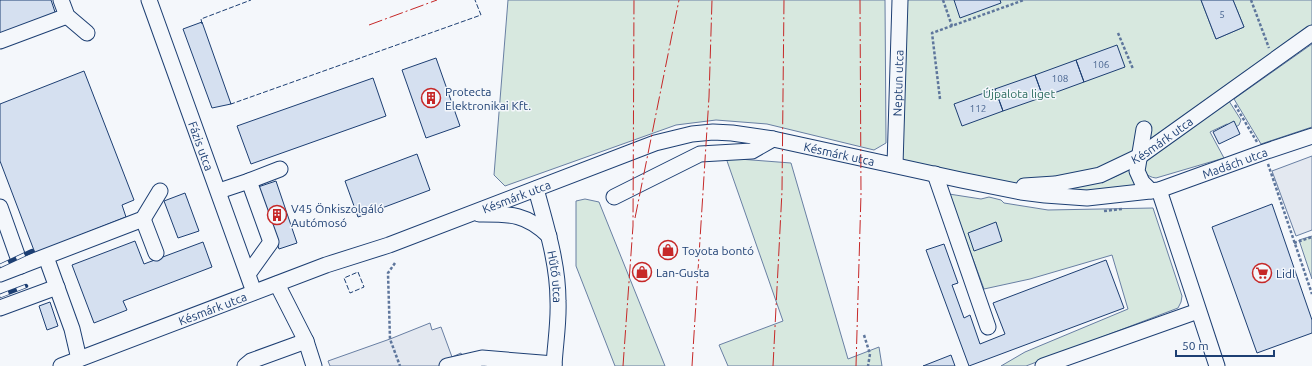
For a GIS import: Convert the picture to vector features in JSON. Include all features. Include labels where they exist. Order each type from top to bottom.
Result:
[{"type":"street","points":[[61,0],[67,16],[88,33]]},
{"type":"street","name":"Fázis utca","points":[[149,0],[219,191],[254,292]]},
{"type":"street","name":"Neptun utca","points":[[895,165],[900,0]]},
{"type":"street","points":[[0,41],[67,16]]},
{"type":"street","name":"Késmárk utca","points":[[987,185],[1024,186],[1055,184],[1100,175],[1140,156],[1312,33]]},
{"type":"street","name":"Késmárk utca","points":[[61,366],[326,265],[389,245],[472,214],[655,143],[692,134],[713,132],[732,133],[773,139],[1021,192],[1045,195],[1087,198],[1155,190]]},
{"type":"street","name":"Madách utca","points":[[1155,190],[1312,136]]},
{"type":"street","points":[[614,197],[700,154],[752,151],[773,139]]},
{"type":"street","points":[[1140,156],[1137,171],[1142,182],[1155,190],[1217,366]]},
{"type":"street","points":[[219,191],[280,169]]},
{"type":"street","points":[[935,174],[988,327]]},
{"type":"street","points":[[248,274],[271,242],[249,181]]},
{"type":"street","name":"Hűtő utca","points":[[536,189],[549,236],[555,269],[558,302],[554,365]]},
{"type":"street","points":[[0,274],[143,219],[160,190]]},
{"type":"street","points":[[0,207],[21,266]]},
{"type":"street","points":[[472,214],[512,214],[533,223],[549,236]]},
{"type":"street","points":[[143,219],[156,253]]},
{"type":"street","points":[[46,257],[72,329],[80,359]]},
{"type":"street","points":[[277,284],[306,341],[314,366]]},
{"type":"street","points":[[0,308],[57,287]]},
{"type":"street","points":[[1043,366],[1198,310]]},
{"type":"street","points":[[245,366],[251,361],[306,341]]},
{"type":"street","points":[[447,366],[482,358],[554,365]]},
{"type":"path","points":[[944,0],[952,26]]},
{"type":"path","points":[[940,99],[932,33],[1024,0]]},
{"type":"path","points":[[1251,0],[1270,49]]},
{"type":"path","points":[[1118,33],[1133,69]]},
{"type":"path","points":[[1227,93],[1264,152],[1294,243],[1311,287],[1312,294]]},
{"type":"path","points":[[1294,243],[1312,236]]},
{"type":"path","points":[[395,263],[388,274],[390,339],[400,366]]},
{"type":"path","points":[[864,336],[870,354],[868,366]]},
{"type":"green space","points":[[508,0],[885,0],[886,143],[874,150],[767,124],[716,120],[676,125],[505,186],[494,175]]},
{"type":"green space","name":"Újpalota liget","points":[[900,0],[1201,0],[1216,39],[1244,27],[1233,0],[1312,0],[1312,33],[1100,175],[1024,186],[895,165]]},
{"type":"green space","points":[[1312,44],[1312,127],[1261,144],[1234,99]]},
{"type":"green space","points":[[1229,101],[1241,120],[1239,125],[1234,128],[1227,124],[1210,132],[1224,158],[1156,178],[1146,173],[1143,163]]},
{"type":"green space","points":[[726,158],[791,163],[848,359],[879,347],[882,366],[728,366],[719,345],[783,321]]},
{"type":"green space","points":[[1132,168],[1138,186],[1081,193],[1064,188],[1099,182],[1124,173]]},
{"type":"green space","points":[[949,194],[981,199],[989,197],[1001,200],[1004,203],[1048,210],[1153,208],[1182,296],[1181,302],[1178,308],[1026,366],[1001,366],[1025,352],[1128,309],[1112,255],[1030,279],[984,289]]},
{"type":"green space","points":[[585,199],[599,202],[665,366],[615,366],[576,266],[576,201]]},
{"type":"green space","points":[[1312,236],[1312,279],[1299,240]]},
{"type":"shaded area","points":[[1312,156],[1312,230],[1296,236],[1272,171]]},
{"type":"shaded area","points":[[430,323],[432,330],[441,327],[452,357],[461,353],[466,366],[330,366],[328,361]]},
{"type":"building","points":[[0,0],[51,0],[57,18],[0,40]]},
{"type":"building","points":[[954,0],[1000,0],[1001,3],[960,18]]},
{"type":"building","points":[[1201,0],[1233,0],[1244,27],[1216,39]]},
{"type":"building","points":[[202,22],[231,104],[212,108],[183,29]]},
{"type":"building","points":[[1117,45],[1125,67],[1084,82],[1076,60]]},
{"type":"building","name":"Protecta Elektronikai Kft.","points":[[436,58],[460,126],[426,138],[402,70]]},
{"type":"building","points":[[1076,60],[1084,82],[1043,97],[1035,75]]},
{"type":"building","points":[[84,71],[134,200],[122,205],[126,217],[35,253],[0,161],[0,104]]},
{"type":"building","points":[[1035,75],[1043,97],[1003,111],[995,89]]},
{"type":"building","points":[[373,78],[386,116],[251,164],[237,126]]},
{"type":"building","points":[[995,89],[1003,111],[962,126],[954,104]]},
{"type":"building","points":[[1234,121],[1240,134],[1219,144],[1213,132]]},
{"type":"building","points":[[417,154],[430,190],[358,217],[345,181]]},
{"type":"building","name":"V45 Önkiszolgáló Autómosó","points":[[276,181],[297,243],[279,249],[258,187]]},
{"type":"building","points":[[185,193],[199,231],[178,238],[164,201]]},
{"type":"building","name":"Lidl","points":[[1272,204],[1312,320],[1312,333],[1257,353],[1212,227]]},
{"type":"building","points":[[996,222],[1002,241],[974,251],[968,233]]},
{"type":"building","points":[[135,241],[144,264],[203,242],[212,267],[123,301],[127,310],[94,323],[72,265]]},
{"type":"building","points":[[944,244],[958,283],[952,285],[964,318],[970,315],[980,344],[1005,334],[993,303],[1106,260],[1124,308],[969,366],[926,250]]},
{"type":"building","points":[[50,302],[58,326],[47,330],[39,306]]},
{"type":"building","points":[[951,355],[955,366],[923,366]]},
{"type":"railway","points":[[0,266],[32,251]]},
{"type":"railway","points":[[0,296],[26,286]]},
{"type":"fence","points":[[202,24],[201,19],[251,0]]},
{"type":"fence","points":[[231,103],[481,15],[475,0]]},
{"type":"fence","points":[[358,272],[364,287],[350,293],[344,278],[358,272]]},
{"type":"power","points":[[369,25],[437,0]]},
{"type":"power","points":[[623,366],[633,226],[634,0]]},
{"type":"power","points":[[635,218],[679,0]]},
{"type":"power","points":[[692,366],[709,97],[712,0]]},
{"type":"power","points":[[773,366],[782,191],[784,0]]},
{"type":"power","points":[[856,366],[861,194],[860,0]]},
{"type":"place","name":"Protecta Elektronikai Kft.","points":[[431,98]]},
{"type":"place","name":"V45 Önkiszolgáló Autómosó","points":[[277,215]]},
{"type":"place","name":"Toyota bontó","points":[[668,250]]},
{"type":"place","name":"Lan-Gusta","points":[[642,272]]},
{"type":"place","name":"Lidl","points":[[1262,273]]}]
